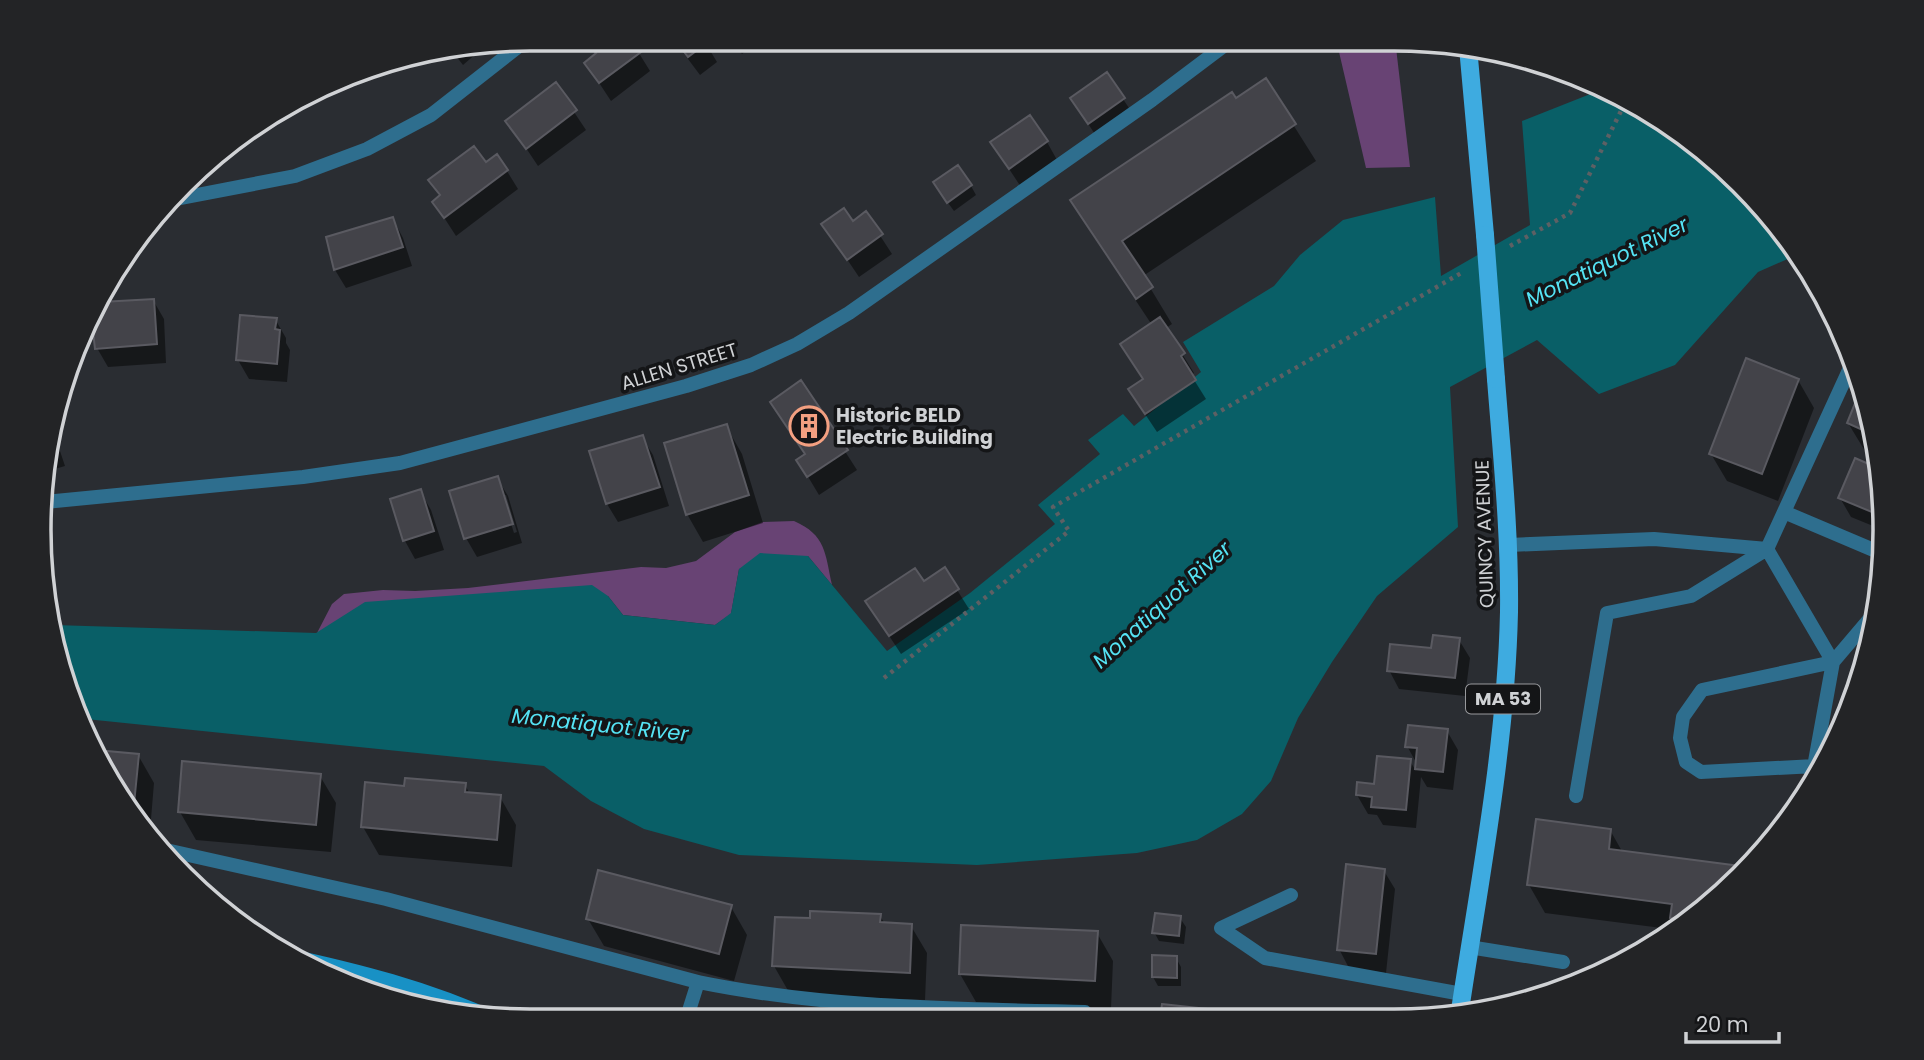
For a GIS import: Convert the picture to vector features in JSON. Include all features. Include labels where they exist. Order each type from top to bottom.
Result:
[{"type":"main road","name":"QUINCY AVENUE","points":[[1461,1004],[1493,787],[1505,681],[1509,614],[1509,545],[1469,57]]},
{"type":"street","name":"ALLEN STREET","points":[[52,501],[303,477],[400,463],[686,386],[751,365],[797,344],[849,313],[1152,100],[1217,51]]},
{"type":"street","points":[[185,197],[295,176],[379,144],[432,114],[512,52]]},
{"type":"street","points":[[1576,796],[1607,613],[1691,596],[1767,549],[1847,374]]},
{"type":"street","points":[[1784,512],[1872,549]]},
{"type":"street","points":[[1509,545],[1654,539],[1767,549]]},
{"type":"street","points":[[1767,549],[1833,662]]},
{"type":"street","points":[[1817,755],[1833,662],[1863,626]]},
{"type":"street","points":[[1811,766],[1701,772],[1686,762],[1680,738],[1683,716],[1702,690],[1833,662]]},
{"type":"street","points":[[176,852],[386,899],[698,982],[746,992],[915,1007],[983,1009]]},
{"type":"street","points":[[1291,895],[1221,928],[1265,958],[1462,994]]},
{"type":"street","points":[[1469,947],[1563,962]]},
{"type":"street","points":[[332,966],[397,982],[458,1003]]},
{"type":"street","points":[[689,1009],[698,982]]},
{"type":"path","points":[[1509,246],[1570,213],[1622,109]]},
{"type":"path","points":[[884,678],[1069,531],[1054,507],[1472,267]]},
{"type":"shaded area","points":[[1339,51],[1396,51],[1410,167],[1366,168]]},
{"type":"shaded area","points":[[794,521],[805,526],[818,539],[825,554],[832,585],[808,556],[739,569],[731,614],[715,625],[623,615],[608,596],[317,633],[332,604],[344,594],[383,590],[468,588],[641,567],[666,568],[696,561],[735,532],[763,522]]},
{"type":"water","name":"Monatiquot River","points":[[1592,94],[1606,100],[1660,132],[1710,170],[1754,214],[1788,259],[1758,272],[1675,365],[1599,394],[1537,340],[1450,387],[1458,527],[1377,596],[1298,718],[1271,781],[1242,814],[1197,840],[1137,853],[977,865],[739,855],[644,829],[591,801],[544,766],[90,719],[87,713],[76,684],[60,625],[316,633],[365,602],[592,585],[608,596],[623,615],[715,625],[731,613],[739,569],[760,553],[808,556],[887,651],[970,593],[1055,524],[1038,505],[1100,454],[1088,440],[1123,414],[1134,426],[1201,372],[1183,342],[1274,286],[1300,255],[1343,220],[1435,197],[1441,276],[1530,225],[1522,121]]},
{"type":"building","points":[[594,51],[641,52],[599,83],[584,63],[596,53]]},
{"type":"building","points":[[683,51],[696,51],[688,57]]},
{"type":"building","points":[[1107,72],[1125,98],[1088,124],[1070,98]]},
{"type":"building","points":[[1266,78],[1296,124],[1122,241],[1153,287],[1136,299],[1070,200],[1232,92],[1236,98]]},
{"type":"building","points":[[556,82],[577,110],[526,149],[505,121]]},
{"type":"building","points":[[1030,115],[1048,141],[1009,169],[990,142]]},
{"type":"building","points":[[474,146],[486,162],[497,154],[508,170],[444,218],[432,202],[440,195],[428,180]]},
{"type":"building","points":[[958,165],[972,185],[947,203],[933,182]]},
{"type":"building","points":[[844,208],[853,221],[866,211],[883,234],[847,260],[821,224]]},
{"type":"building","points":[[393,217],[403,247],[334,270],[326,237]]},
{"type":"building","points":[[154,299],[157,344],[95,349],[93,333],[109,302]]},
{"type":"building","points":[[240,315],[277,318],[275,329],[280,330],[277,364],[236,360]]},
{"type":"building","points":[[1160,317],[1185,353],[1181,356],[1196,380],[1145,414],[1128,389],[1143,379],[1120,344]]},
{"type":"building","points":[[1746,358],[1799,379],[1762,474],[1709,454]]},
{"type":"building","name":"Historic BELD Electric Building","points":[[801,380],[848,450],[807,477],[796,460],[805,454],[770,402]]},
{"type":"building","points":[[1856,402],[1862,430],[1847,423]]},
{"type":"building","points":[[727,424],[749,495],[686,515],[664,443]]},
{"type":"building","points":[[643,435],[660,487],[606,504],[589,451]]},
{"type":"building","points":[[1855,458],[1868,464],[1872,512],[1838,498]]},
{"type":"building","points":[[498,476],[513,524],[464,539],[449,491]]},
{"type":"building","points":[[421,489],[434,531],[403,541],[390,499]]},
{"type":"building","points":[[945,567],[959,589],[889,636],[865,601],[915,568],[924,581]]},
{"type":"building","points":[[1433,635],[1460,638],[1455,678],[1387,671],[1390,644],[1431,648]]},
{"type":"building","points":[[1408,725],[1448,729],[1443,772],[1415,769],[1417,748],[1405,747]]},
{"type":"building","points":[[105,751],[139,754],[134,800]]},
{"type":"building","points":[[1377,756],[1411,759],[1406,810],[1371,807],[1372,797],[1356,795],[1357,782],[1374,784]]},
{"type":"building","points":[[182,761],[321,774],[316,825],[178,812]]},
{"type":"building","points":[[405,778],[466,783],[465,792],[501,795],[497,840],[361,827],[365,782],[404,786]]},
{"type":"building","points":[[1536,819],[1611,829],[1609,849],[1736,865],[1674,919],[1670,918],[1672,904],[1527,885]]},
{"type":"building","points":[[1346,864],[1385,869],[1376,954],[1337,950]]},
{"type":"building","points":[[598,870],[732,905],[719,954],[586,919]]},
{"type":"building","points":[[810,911],[881,914],[880,922],[912,924],[910,973],[772,966],[775,917],[810,918]]},
{"type":"building","points":[[1155,913],[1181,916],[1179,936],[1152,933]]},
{"type":"building","points":[[961,925],[1098,931],[1095,981],[959,974]]},
{"type":"building","points":[[1152,955],[1177,956],[1177,978],[1152,977]]},
{"type":"building","points":[[1162,1004],[1207,1009],[1161,1009]]},
{"type":"place","name":"Historic BELD Electric Building","points":[[809,426]]}]
